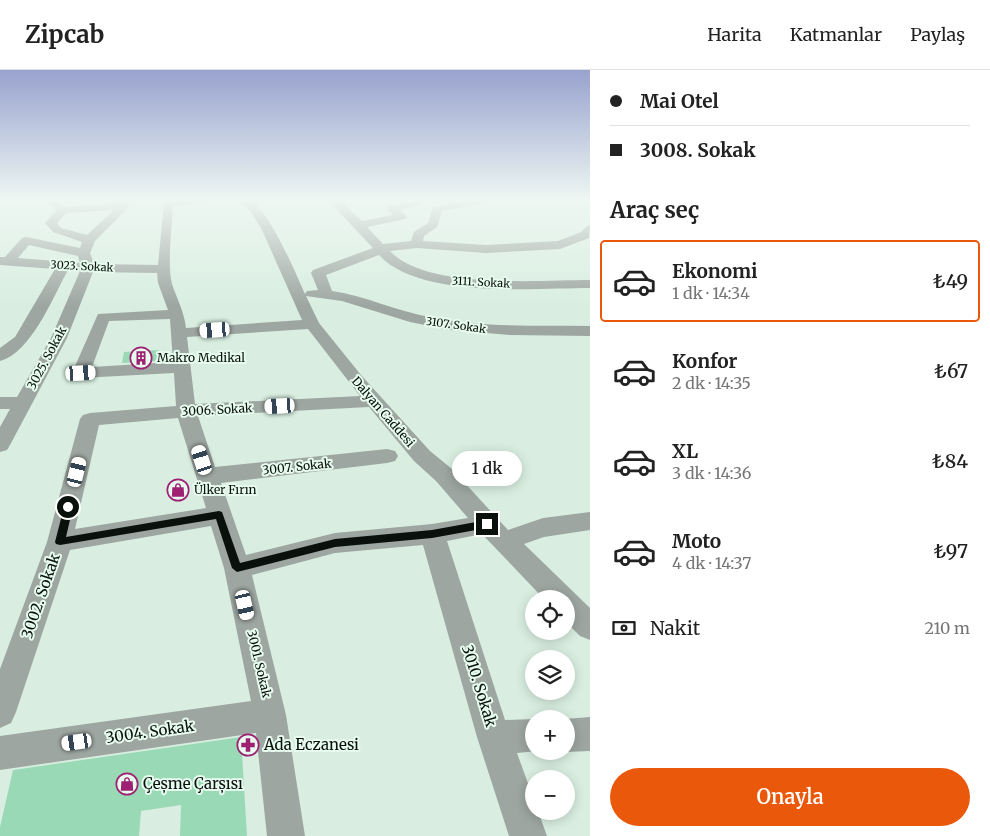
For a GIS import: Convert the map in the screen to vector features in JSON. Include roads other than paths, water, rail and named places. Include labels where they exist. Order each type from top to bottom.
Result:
[{"type":"street","points":[[72,235],[88,240],[93,235]]},
{"type":"street","name":"3001. Sokak","points":[[166,235],[165,283],[178,323],[186,411],[237,568],[270,715],[286,836]]},
{"type":"street","name":"Dalyan Caddesi","points":[[270,235],[312,324],[373,401],[422,456],[444,475],[496,533],[553,590]]},
{"type":"street","name":"3111. Sokak","points":[[369,235],[392,261],[436,279],[470,284],[590,284]]},
{"type":"street","points":[[417,244],[418,235]]},
{"type":"street","points":[[326,294],[318,273],[372,254],[381,248],[417,244],[486,249],[560,245],[586,235]]},
{"type":"street","name":"3025. Sokak","points":[[0,445],[59,338],[86,261],[88,240]]},
{"type":"street","points":[[4,261],[26,241],[86,261]]},
{"type":"street","points":[[486,249],[497,284]]},
{"type":"street","name":"3023. Sokak","points":[[4,261],[64,266],[86,261],[164,269]]},
{"type":"street","points":[[0,356],[21,340],[64,266]]},
{"type":"street","name":"3107. Sokak","points":[[298,294],[326,294],[428,322],[455,326],[492,329],[590,331]]},
{"type":"street","points":[[181,368],[81,373],[103,317],[178,323],[312,324]]},
{"type":"street","points":[[0,339],[59,338]]},
{"type":"street","name":"3006. Sokak","points":[[90,419],[186,411],[373,401]]},
{"type":"street","points":[[0,403],[23,403]]},
{"type":"street","name":"3002. Sokak","points":[[0,712],[60,542],[90,419]]},
{"type":"street","name":"3007. Sokak","points":[[207,476],[387,456]]},
{"type":"street","points":[[60,542],[219,515]]},
{"type":"street","points":[[237,568],[335,543],[432,534],[496,533],[590,521]]},
{"type":"street","name":"3010. Sokak","points":[[432,534],[494,737],[528,836]]},
{"type":"street","points":[[575,612],[590,627]]},
{"type":"street","name":"3004. Sokak","points":[[0,753],[270,715]]},
{"type":"street","points":[[575,734],[590,734]]},
{"type":"street","points":[[494,737],[525,736]]},
{"type":"place","name":"Makro Medikal","points":[[141,358]]},
{"type":"place","name":"Ülker Fırın","points":[[178,490]]},
{"type":"place","name":"Ada Eczanesi","points":[[248,745]]},
{"type":"place","name":"Çeșme Çarșısı","points":[[127,784]]}]
